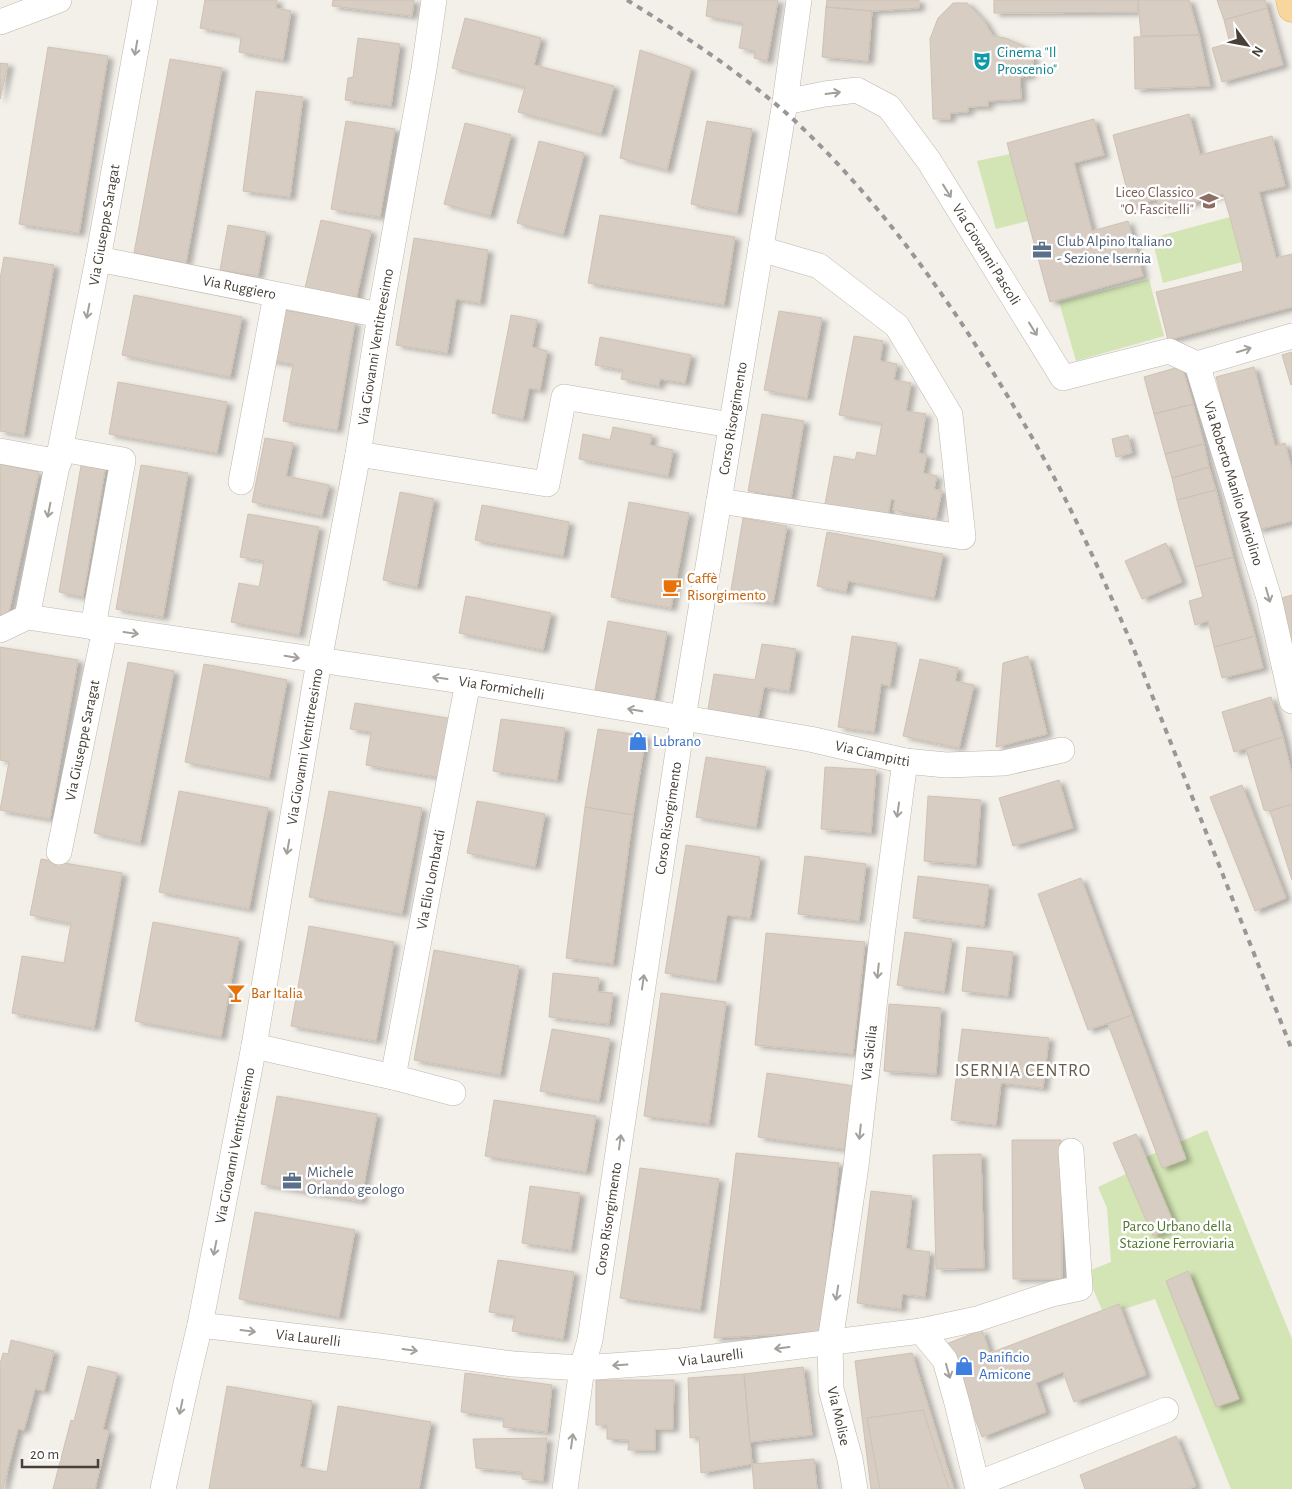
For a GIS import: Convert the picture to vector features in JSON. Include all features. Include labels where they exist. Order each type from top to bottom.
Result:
[{"type":"main road","points":[[1290,0],[1292,8]]},
{"type":"street","points":[[0,22],[59,0]]},
{"type":"street","name":"Via Giuseppe Saragat","points":[[27,617],[98,258],[145,0]]},
{"type":"street","name":"Via Giovanni Ventitreesimo","points":[[163,1489],[200,1325],[254,1046],[319,661],[358,454],[380,315],[424,69],[434,0]]},
{"type":"street","name":"Corso Risorgimento","points":[[565,1489],[582,1368],[590,1340],[683,718],[785,102],[799,0]]},
{"type":"street","name":"Via Giovanni Pascoli","points":[[785,102],[858,90],[888,107],[929,161],[1063,378],[1170,351],[1197,364]]},
{"type":"street","points":[[719,501],[963,537],[950,416],[897,326],[819,266],[761,249]]},
{"type":"street","name":"Via Ruggiero","points":[[98,258],[380,315]]},
{"type":"street","points":[[241,482],[276,295]]},
{"type":"street","points":[[1197,364],[1292,336]]},
{"type":"street","name":"Via Roberto Manlio Mariolino","points":[[1197,364],[1269,598],[1292,701]]},
{"type":"street","points":[[358,454],[547,484],[564,396],[731,426]]},
{"type":"street","name":"Via Giuseppe Saragat","points":[[0,452],[123,460],[99,628],[60,852]]},
{"type":"street","points":[[0,630],[27,617],[319,661]]},
{"type":"street","name":"Via Formichelli","points":[[319,661],[468,682],[683,718]]},
{"type":"street","name":"Via Elio Lombardi","points":[[393,1076],[468,682]]},
{"type":"street","name":"Via Ciampitti","points":[[683,718],[810,740],[905,761],[946,765],[1004,762],[1062,750]]},
{"type":"street","name":"Via Sicilia","points":[[830,1342],[856,1166],[882,936],[905,761]]},
{"type":"street","points":[[254,1046],[393,1076],[453,1093]]},
{"type":"street","name":"Via Laurelli","points":[[200,1325],[513,1364],[582,1368],[681,1361],[888,1336],[977,1320],[1052,1294],[1080,1288],[1071,1151]]},
{"type":"street","points":[[921,1331],[944,1360],[957,1403],[977,1486],[1166,1410]]},
{"type":"street","name":"Via Molise","points":[[830,1342],[831,1389],[850,1459],[855,1489]]},
{"type":"green space","points":[[1010,154],[1028,221],[996,229],[977,161]]},
{"type":"green space","points":[[1230,217],[1242,262],[1163,283],[1152,238]]},
{"type":"green space","points":[[1149,279],[1164,336],[1076,361],[1059,302]]},
{"type":"green space","name":"Parco Urbano della Stazione Ferroviaria","points":[[1207,1130],[1292,1339],[1292,1489],[1231,1489],[1155,1299],[1121,1310],[1119,1304],[1102,1310],[1086,1272],[1111,1262],[1107,1208],[1098,1187],[1126,1174],[1113,1143],[1136,1134],[1146,1157]]},
{"type":"building","points":[[205,0],[277,0],[276,8],[291,11],[283,60],[239,52],[241,38],[235,34],[200,28]]},
{"type":"building","points":[[333,0],[414,0],[412,16],[332,6]]},
{"type":"building","points":[[708,0],[778,0],[767,61],[754,58],[755,51],[739,48],[743,23],[706,16]]},
{"type":"building","points":[[827,0],[919,0],[919,8],[872,11],[826,7]]},
{"type":"building","points":[[994,0],[1138,0],[1138,12],[994,13]]},
{"type":"building","points":[[1138,0],[1189,0],[1199,35],[1141,36]]},
{"type":"building","points":[[1217,0],[1265,0],[1267,8],[1224,20]]},
{"type":"building","name":"Cinema \"Il Proscenio\"","points":[[953,3],[967,3],[984,21],[993,36],[1005,38],[1026,47],[1033,57],[1033,65],[1029,76],[1020,77],[1021,99],[988,101],[988,106],[968,107],[968,112],[950,113],[950,119],[933,119],[930,39],[938,18]]},
{"type":"building","points":[[826,7],[872,11],[868,61],[822,57]]},
{"type":"building","points":[[1267,8],[1283,65],[1222,82],[1212,48],[1230,43],[1224,20]]},
{"type":"building","points":[[465,18],[541,38],[534,65],[614,86],[601,134],[518,112],[525,87],[452,68]]},
{"type":"building","points":[[1199,35],[1210,86],[1135,89],[1134,37]]},
{"type":"building","points":[[358,38],[400,44],[391,106],[345,100],[348,78],[353,77]]},
{"type":"building","points":[[48,47],[108,56],[79,233],[19,224]]},
{"type":"building","points":[[640,50],[691,68],[667,170],[620,158]]},
{"type":"building","points":[[170,59],[222,68],[186,263],[134,253]]},
{"type":"building","points":[[0,63],[8,64],[0,99]]},
{"type":"building","points":[[256,91],[303,97],[290,197],[243,191]]},
{"type":"building","points":[[1189,114],[1200,155],[1272,136],[1285,186],[1259,192],[1276,258],[1292,254],[1292,307],[1168,340],[1156,292],[1243,271],[1230,217],[1223,194],[1160,212],[1157,199],[1131,206],[1113,135]]},
{"type":"building","points":[[1094,119],[1104,155],[1074,163],[1092,231],[1128,221],[1143,276],[1050,302],[1007,143]]},
{"type":"building","points":[[346,121],[395,129],[380,217],[331,209]]},
{"type":"building","points":[[707,121],[752,129],[737,213],[691,204]]},
{"type":"building","points":[[465,123],[511,135],[490,216],[444,204]]},
{"type":"building","points":[[539,141],[584,153],[563,235],[517,223]]},
{"type":"building","points":[[600,215],[735,237],[724,305],[588,283]]},
{"type":"building","points":[[321,220],[371,231],[356,300],[305,288]]},
{"type":"building","points":[[228,225],[266,232],[258,276],[220,270]]},
{"type":"building","points":[[414,238],[488,250],[480,303],[456,299],[447,353],[396,345]]},
{"type":"building","points":[[4,257],[54,265],[24,435],[0,431],[0,279]]},
{"type":"building","points":[[134,295],[242,317],[230,377],[122,355]]},
{"type":"building","points":[[277,309],[355,322],[337,430],[283,421],[293,364],[268,360]]},
{"type":"building","points":[[779,311],[822,318],[807,398],[764,390]]},
{"type":"building","points":[[511,315],[537,320],[532,347],[547,351],[540,390],[529,388],[523,419],[492,413]]},
{"type":"building","points":[[854,336],[883,341],[880,361],[897,364],[894,380],[911,383],[906,411],[926,414],[919,453],[927,455],[923,473],[937,476],[934,489],[942,491],[936,519],[893,510],[895,500],[891,499],[888,516],[825,504],[834,456],[855,460],[857,452],[876,456],[882,423],[839,415]]},
{"type":"building","points":[[600,337],[691,355],[685,383],[660,379],[659,386],[621,379],[623,370],[595,365]]},
{"type":"building","points":[[1292,352],[1292,384],[1291,385],[1282,355]]},
{"type":"building","points":[[1182,366],[1193,404],[1154,414],[1144,377]]},
{"type":"building","points":[[1254,367],[1275,446],[1285,443],[1292,470],[1292,521],[1257,530],[1216,377]]},
{"type":"building","points":[[118,382],[227,402],[217,453],[109,434]]},
{"type":"building","points":[[1193,404],[1204,444],[1165,454],[1154,414]]},
{"type":"building","points":[[762,414],[804,421],[791,498],[748,491]]},
{"type":"building","points":[[613,427],[652,435],[650,445],[673,450],[668,476],[579,459],[583,434],[610,440]]},
{"type":"building","points":[[1128,435],[1132,453],[1116,457],[1112,439]]},
{"type":"building","points":[[265,438],[293,443],[286,476],[329,485],[322,516],[252,502]]},
{"type":"building","points":[[1204,444],[1209,467],[1172,478],[1165,454]]},
{"type":"building","points":[[82,460],[106,464],[83,597],[59,592]]},
{"type":"building","points":[[0,464],[39,472],[8,616],[0,615]]},
{"type":"building","points":[[141,465],[188,473],[163,617],[116,609]]},
{"type":"building","points":[[1209,467],[1216,490],[1177,500],[1172,478]]},
{"type":"building","points":[[1216,490],[1233,557],[1195,567],[1177,500]]},
{"type":"building","points":[[400,492],[434,499],[417,587],[383,580]]},
{"type":"building","points":[[629,502],[689,513],[671,608],[611,597]]},
{"type":"building","points":[[482,505],[569,522],[563,556],[475,540]]},
{"type":"building","points":[[248,514],[319,527],[299,635],[231,622],[239,583],[259,587],[264,561],[240,557]]},
{"type":"building","points":[[743,518],[787,526],[773,603],[730,596]]},
{"type":"building","points":[[827,532],[943,554],[934,598],[848,581],[846,592],[817,586]]},
{"type":"building","points":[[1166,543],[1182,582],[1142,599],[1125,561]]},
{"type":"building","points":[[1233,557],[1255,636],[1214,647],[1208,621],[1195,625],[1189,601],[1203,597],[1195,567]]},
{"type":"building","points":[[1292,595],[1292,648],[1278,599]]},
{"type":"building","points":[[466,596],[551,613],[543,650],[459,633]]},
{"type":"building","points":[[608,621],[667,632],[654,701],[595,690]]},
{"type":"building","points":[[852,636],[897,643],[890,686],[881,684],[874,732],[838,727]]},
{"type":"building","points":[[1255,636],[1263,668],[1222,678],[1214,647]]},
{"type":"building","points":[[762,644],[796,649],[789,691],[764,687],[758,718],[708,709],[714,674],[755,680]]},
{"type":"building","points":[[0,647],[78,660],[50,819],[0,810],[9,762],[0,760]]},
{"type":"building","points":[[1028,656],[1047,734],[996,747],[1003,663]]},
{"type":"building","points":[[920,659],[958,668],[955,681],[974,685],[959,748],[903,736]]},
{"type":"building","points":[[128,662],[174,671],[140,843],[94,833]]},
{"type":"building","points":[[204,664],[287,680],[269,778],[185,762]]},
{"type":"building","points":[[1271,697],[1283,737],[1234,752],[1222,712]]},
{"type":"building","points":[[355,703],[453,719],[443,778],[366,765],[371,732],[350,729]]},
{"type":"building","points":[[501,719],[565,728],[557,780],[493,771]]},
{"type":"building","points":[[598,729],[646,736],[633,815],[585,807]]},
{"type":"building","points":[[1283,737],[1292,774],[1292,804],[1270,811],[1264,810],[1246,749]]},
{"type":"building","points":[[706,757],[766,767],[756,827],[696,817]]},
{"type":"building","points":[[825,767],[876,770],[871,833],[821,829]]},
{"type":"building","points":[[1059,780],[1073,828],[1013,846],[999,798]]},
{"type":"building","points":[[1242,785],[1286,898],[1255,911],[1210,797]]},
{"type":"building","points":[[179,791],[268,808],[249,909],[159,892]]},
{"type":"building","points":[[329,791],[422,808],[402,914],[309,897]]},
{"type":"building","points":[[928,796],[981,800],[976,865],[924,861]]},
{"type":"building","points":[[477,801],[545,814],[535,867],[467,853]]},
{"type":"building","points":[[1292,804],[1292,880],[1270,811]]},
{"type":"building","points":[[585,807],[633,815],[613,964],[566,958]]},
{"type":"building","points":[[686,845],[760,857],[750,918],[727,915],[716,981],[665,973]]},
{"type":"building","points":[[805,856],[866,864],[859,921],[798,914]]},
{"type":"building","points":[[41,859],[122,873],[94,1028],[12,1013],[22,956],[64,963],[71,923],[30,915]]},
{"type":"building","points":[[918,876],[989,885],[984,926],[913,918]]},
{"type":"building","points":[[1081,878],[1132,1015],[1088,1030],[1038,894]]},
{"type":"building","points":[[153,922],[239,938],[221,1037],[135,1021]]},
{"type":"building","points":[[309,926],[394,942],[376,1041],[291,1026]]},
{"type":"building","points":[[905,932],[952,939],[944,992],[897,985]]},
{"type":"building","points":[[766,933],[865,942],[853,1054],[755,1045]]},
{"type":"building","points":[[967,947],[1013,952],[1008,996],[962,991]]},
{"type":"building","points":[[434,950],[519,966],[500,1075],[414,1060]]},
{"type":"building","points":[[553,973],[599,978],[598,992],[613,993],[609,1024],[549,1017]]},
{"type":"building","points":[[661,993],[726,1002],[709,1124],[644,1116]]},
{"type":"building","points":[[889,1004],[941,1008],[936,1074],[884,1071]]},
{"type":"building","points":[[1132,1015],[1186,1159],[1162,1168],[1108,1024]]},
{"type":"building","points":[[552,1029],[610,1039],[599,1101],[540,1091]]},
{"type":"building","points":[[962,1029],[1049,1038],[1043,1088],[1001,1083],[996,1125],[951,1120]]},
{"type":"building","points":[[767,1073],[854,1086],[844,1149],[758,1137]]},
{"type":"building","points":[[277,1096],[377,1114],[361,1201],[261,1184]]},
{"type":"building","points":[[494,1100],[596,1116],[586,1172],[485,1156]]},
{"type":"building","points":[[1136,1134],[1175,1226],[1153,1236],[1113,1143]]},
{"type":"building","points":[[1012,1140],[1061,1140],[1062,1279],[1013,1279]]},
{"type":"building","points":[[736,1153],[839,1163],[821,1332],[714,1338]]},
{"type":"building","points":[[981,1154],[984,1268],[936,1269],[933,1155]]},
{"type":"building","points":[[640,1168],[719,1179],[700,1310],[620,1298]]},
{"type":"building","points":[[530,1186],[580,1193],[571,1250],[522,1243]]},
{"type":"building","points":[[871,1191],[912,1196],[906,1249],[930,1252],[925,1297],[902,1294],[901,1309],[857,1303]]},
{"type":"building","points":[[255,1212],[355,1230],[339,1317],[239,1299]]},
{"type":"building","points":[[498,1260],[574,1272],[563,1339],[512,1331],[515,1316],[489,1312]]},
{"type":"building","points":[[1188,1271],[1239,1399],[1216,1407],[1166,1281]]},
{"type":"building","points":[[1119,1304],[1146,1375],[1074,1402],[1063,1372],[1036,1383],[1046,1412],[982,1437],[946,1344],[982,1330],[990,1353]]},
{"type":"building","points":[[11,1340],[54,1351],[44,1391],[35,1389],[24,1430],[18,1429],[3,1489],[0,1489],[0,1364],[3,1353],[8,1354]]},
{"type":"building","points":[[912,1353],[954,1489],[871,1489],[855,1361]]},
{"type":"building","points":[[88,1366],[117,1373],[103,1429],[109,1431],[95,1489],[53,1489],[71,1420],[74,1421]]},
{"type":"building","points":[[803,1367],[812,1435],[750,1442],[744,1374]]},
{"type":"building","points":[[465,1373],[552,1385],[547,1432],[503,1427],[504,1418],[461,1412]]},
{"type":"building","points":[[744,1374],[752,1464],[701,1473],[699,1437],[690,1438],[688,1378]]},
{"type":"building","points":[[596,1380],[674,1380],[673,1429],[655,1429],[655,1450],[628,1450],[629,1440],[607,1439],[607,1425],[596,1425]]},
{"type":"building","points":[[227,1386],[312,1401],[300,1467],[327,1472],[338,1406],[431,1422],[419,1489],[209,1489]]},
{"type":"building","points":[[923,1410],[949,1489],[880,1489],[867,1418]]},
{"type":"building","points":[[1176,1436],[1196,1486],[1188,1489],[1085,1489],[1080,1475]]},
{"type":"building","points":[[547,1438],[543,1481],[522,1479],[522,1472],[476,1468],[473,1439]]},
{"type":"building","points":[[814,1459],[817,1489],[754,1489],[752,1464]]},
{"type":"railway","points":[[627,0],[734,71],[794,120],[840,166],[883,216],[922,267],[982,354],[1043,457],[1101,575],[1133,647],[1292,1050]]},
{"type":"place","name":"Cinema \"Il Proscenio\"","points":[[982,61]]},
{"type":"place","name":"Liceo Classico \"O. Fascitelli\"","points":[[1209,201]]},
{"type":"place","name":"Club Alpino Italiano - Sezione Isernia","points":[[1042,250]]},
{"type":"place","name":"Caffè Risorgimento","points":[[672,587]]},
{"type":"place","name":"Lubrano","points":[[638,741]]},
{"type":"place","name":"Bar Italia","points":[[236,993]]},
{"type":"place","name":"Michele Orlando geologo","points":[[292,1181]]},
{"type":"place","name":"Panificio Amicone","points":[[964,1366]]},
{"type":"district","name":"ISERNIA CENTRO","points":[[1023,1070]]}]
